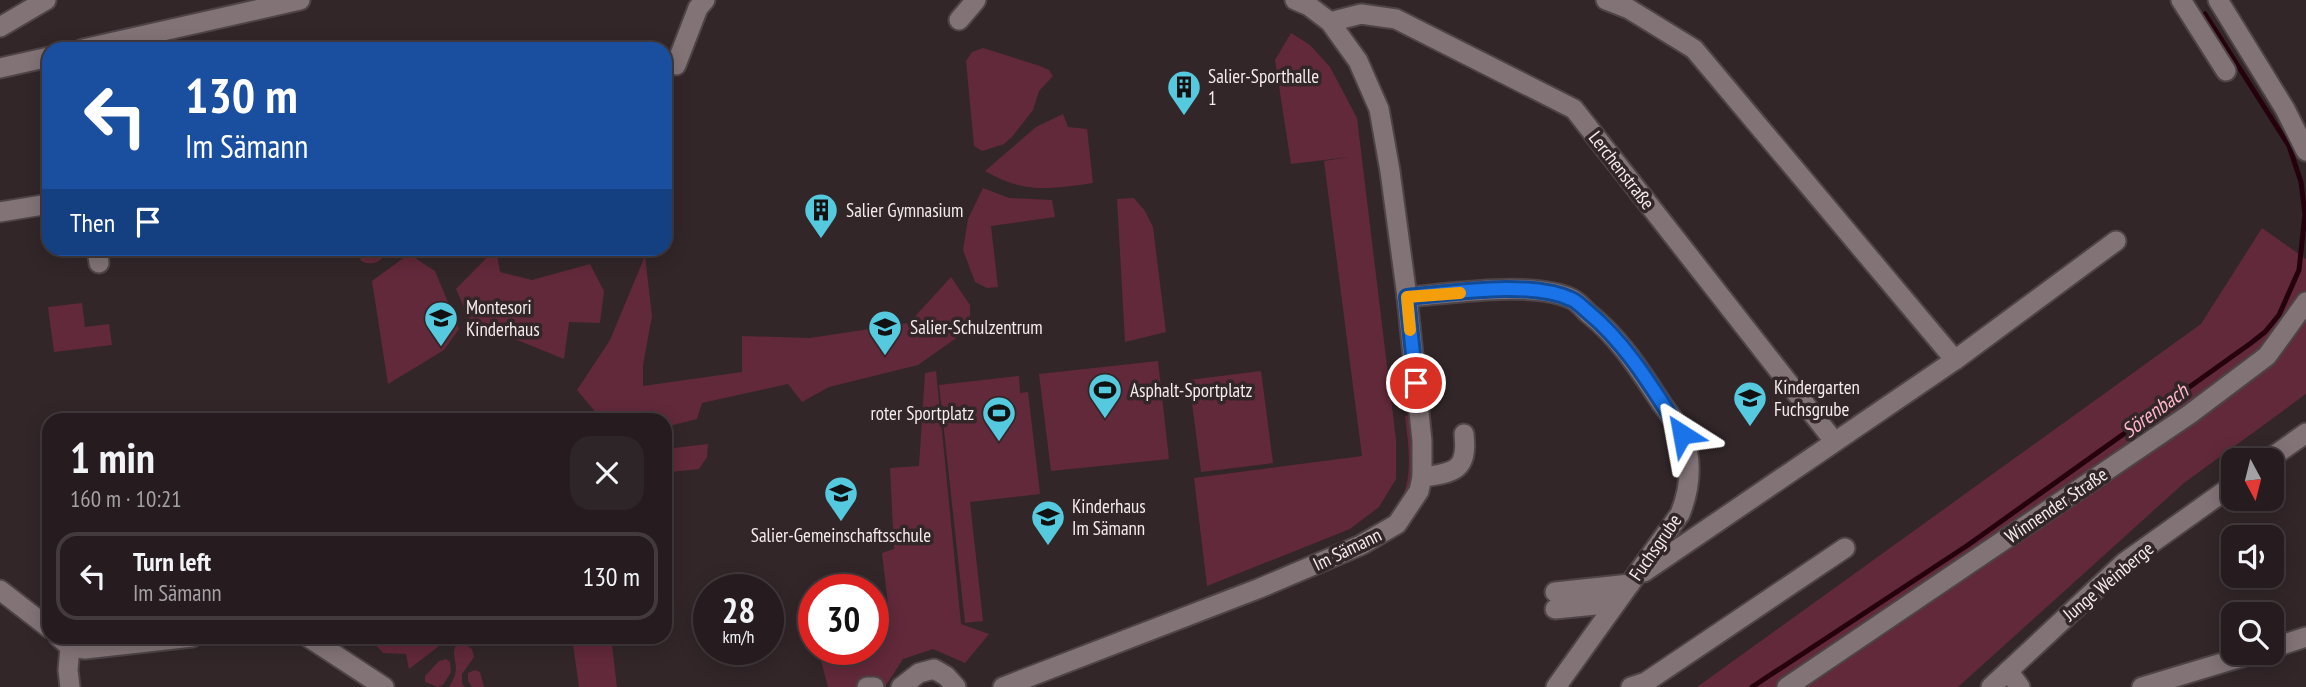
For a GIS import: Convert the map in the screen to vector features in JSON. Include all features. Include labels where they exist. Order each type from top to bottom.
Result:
[{"type":"street","points":[[0,27],[46,0]]},
{"type":"street","points":[[114,42],[300,0]]},
{"type":"street","points":[[676,65],[698,8],[705,0]]},
{"type":"street","points":[[959,20],[976,0]]},
{"type":"street","name":"Im Sämann","points":[[1003,687],[1259,588],[1361,545],[1397,524],[1414,502],[1422,477],[1422,441],[1407,297],[1379,109],[1358,61],[1330,22],[1309,5],[1294,0]]},
{"type":"street","points":[[1606,0],[1629,9],[1694,50],[1955,360]]},
{"type":"street","points":[[2181,0],[2226,71]]},
{"type":"street","points":[[2218,0],[2285,109],[2306,150]]},
{"type":"street","name":"Lerchenstraße","points":[[1330,22],[1361,13],[1396,19],[1574,109],[1828,446]]},
{"type":"street","points":[[0,68],[42,59]]},
{"type":"street","points":[[0,212],[42,205]]},
{"type":"street","points":[[1616,603],[1555,601],[1631,582],[1955,360],[2116,241]]},
{"type":"street","name":"Fuchsgrube","points":[[1407,297],[1497,290],[1536,290],[1572,299],[1607,327],[1682,434],[1688,466],[1687,495],[1680,514],[1556,687]]},
{"type":"street","name":"Winnender Straße","points":[[1787,687],[2190,415],[2267,356],[2306,302]]},
{"type":"street","points":[[2284,449],[2306,433]]},
{"type":"street","points":[[1422,477],[1444,474],[1458,467],[1466,452],[1464,434]]},
{"type":"street","name":"Junge Weinberge","points":[[1991,687],[2125,562],[2221,494]]},
{"type":"street","points":[[1631,687],[1646,682],[1845,548]]},
{"type":"street","points":[[2,594],[42,623]]},
{"type":"street","points":[[2284,644],[2306,637]]},
{"type":"street","points":[[65,644],[70,687]]},
{"type":"street","points":[[71,644],[85,649],[130,644]]},
{"type":"street","points":[[321,644],[384,687]]},
{"type":"street","points":[[2142,687],[2221,663]]},
{"type":"street","points":[[901,687],[919,673],[934,669],[946,676],[956,687]]},
{"type":"street","points":[[2008,671],[2020,687]]},
{"type":"street","points":[[867,687],[874,687]]},
{"type":"shaded area","points":[[1291,33],[1310,45],[1330,67],[1357,118],[1396,440],[1396,479],[1379,507],[1350,529],[1207,586],[1194,478],[1362,456],[1324,161],[1349,157],[1291,164],[1275,60]]},
{"type":"shaded area","points":[[983,48],[1040,66],[1049,70],[1053,76],[1039,91],[1033,110],[1012,137],[1004,144],[982,151],[974,146],[966,61],[972,52]]},
{"type":"shaded area","points":[[1063,114],[1068,127],[1087,129],[1093,183],[1038,188],[1013,183],[985,171],[1036,127]]},
{"type":"shaded area","points":[[983,188],[1009,198],[1052,200],[1055,217],[991,226],[998,287],[987,288],[975,282],[963,250],[968,219]]},
{"type":"shaded area","points":[[1134,198],[1153,227],[1166,332],[1125,342],[1117,199]]},
{"type":"shaded area","points":[[2262,228],[2306,259],[2306,394],[2232,448],[2221,448],[2221,456],[2184,483],[1958,687],[1697,687],[2201,324]]},
{"type":"shaded area","points":[[362,256],[384,256],[373,263],[360,260]]},
{"type":"shaded area","points":[[406,256],[412,256],[435,271],[459,329],[444,350],[388,384],[372,281]]},
{"type":"shaded area","points":[[488,256],[497,256],[500,272],[532,280],[590,264],[604,291],[600,323],[569,322],[564,359],[470,321],[456,289]]},
{"type":"shaded area","points":[[645,256],[652,316],[643,365],[643,386],[742,372],[742,336],[810,338],[909,323],[951,277],[970,305],[970,320],[955,339],[918,365],[829,387],[802,402],[788,384],[702,403],[697,419],[672,425],[672,413],[596,413],[577,390],[610,340]]},
{"type":"shaded area","points":[[82,303],[85,327],[109,324],[112,345],[54,352],[48,307]]},
{"type":"shaded area","name":"Asphalt-Sportplatz","points":[[1158,361],[1169,459],[1051,471],[1039,374]]},
{"type":"shaded area","points":[[936,371],[961,624],[989,634],[965,663],[933,649],[903,659],[885,687],[828,687],[822,665],[889,665],[889,574],[884,574],[882,553],[894,549],[890,468],[919,466],[925,373]]},
{"type":"shaded area","points":[[1261,371],[1273,463],[1201,472],[1189,380]]},
{"type":"shaded area","name":"roter Sportplatz","points":[[1019,376],[1020,393],[1028,392],[1040,494],[970,502],[983,621],[965,623],[939,385]]},
{"type":"shaded area","points":[[1410,415],[1414,451],[1411,486],[1397,511],[1389,519],[1367,536],[1083,648],[1350,540],[1385,521],[1398,506],[1407,482],[1409,456],[1405,416]]},
{"type":"shaded area","points":[[708,444],[707,457],[699,469],[672,472],[672,448]]},
{"type":"shaded area","points":[[375,644],[442,644],[409,669],[406,654],[383,653]]},
{"type":"shaded area","points":[[465,644],[472,649],[474,657],[462,674],[462,684],[465,687],[449,687],[456,668],[454,650],[456,645]]},
{"type":"shaded area","points":[[573,644],[612,644],[617,687],[579,687]]},
{"type":"shaded area","points":[[446,659],[450,662],[451,672],[443,685],[438,687],[425,682],[425,676],[439,661]]},
{"type":"shaded area","points":[[475,670],[480,672],[484,687],[472,687],[468,681],[468,673]]},
{"type":"waterway","name":"Sörenbach","points":[[1752,687],[1968,545],[2251,343],[2265,332],[2279,315],[2299,270],[2305,214],[2301,182],[2289,146],[2205,14]]},
{"type":"slow traffic","points":[[1410,330],[1407,297],[1460,293]]},
{"type":"place","name":"Salier-Sporthalle 1","points":[[1184,117]]},
{"type":"place","name":"Salier Gymnasium","points":[[821,240]]},
{"type":"place","name":"Montesori Kinderhaus","points":[[441,348]]},
{"type":"place","name":"Salier-Schulzentrum","points":[[885,357]]},
{"type":"place","name":"Asphalt-Sportplatz","points":[[1105,420]]},
{"type":"place","name":"Kindergarten Fuchsgrube","points":[[1750,428]]},
{"type":"place","name":"roter Sportplatz","points":[[999,443]]},
{"type":"place","name":"Salier-Gemeinschaftsschule","points":[[841,523]]},
{"type":"place","name":"Kinderhaus Im Sämann","points":[[1048,547]]},
{"type":"route","points":[[1416,383],[1407,297],[1497,290],[1536,290],[1572,299],[1607,327],[1634,361],[1682,434]]}]
